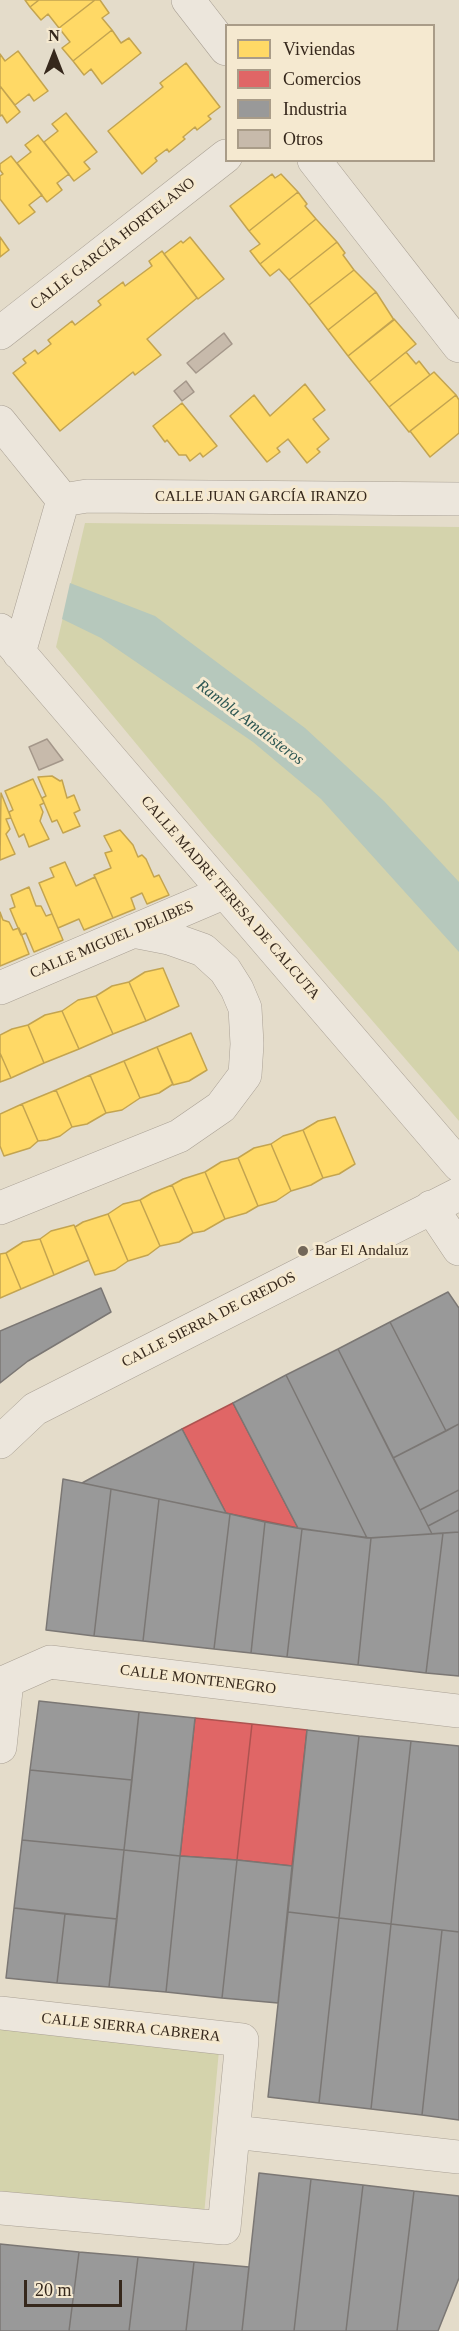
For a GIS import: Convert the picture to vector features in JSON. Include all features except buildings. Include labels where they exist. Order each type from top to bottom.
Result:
[{"type":"street","points":[[188,0],[225,48]]},
{"type":"street","name":"CALLE GARCÍA HORTELANO","points":[[0,333],[225,157]]},
{"type":"street","points":[[316,162],[459,346]]},
{"type":"street","points":[[0,422],[63,500],[9,642]]},
{"type":"street","name":"CALLE JUAN GARCÍA IRANZO","points":[[63,500],[87,496],[459,499]]},
{"type":"street","name":"CALLE MADRE TERESA DE CALCUTA","points":[[9,642],[459,1165]]},
{"type":"street","name":"CALLE MIGUEL DELIBES","points":[[0,988],[225,892]]},
{"type":"street","points":[[0,1208],[179,1136],[221,1107],[245,1075],[248,1044],[245,1008],[237,988],[225,970],[203,950],[170,938],[133,931]]},
{"type":"street","points":[[445,1200],[459,1250]]},
{"type":"street","name":"CALLE SIERRA DE GREDOS","points":[[0,1442],[35,1409],[445,1200]]},
{"type":"street","name":"CALLE MONTENEGRO","points":[[0,1747],[7,1681],[50,1662],[459,1711]]},
{"type":"street","name":"CALLE SIERRA CABRERA","points":[[0,2013],[242,2040],[224,2228],[0,2208]]},
{"type":"street","points":[[234,2132],[459,2157]]},
{"type":"green space","points":[[85,523],[459,527],[459,1121],[211,834],[56,647]]},
{"type":"green space","points":[[0,2026],[219,2050],[204,2215],[0,2194]]},
{"type":"water","name":"Rambla Amatisteros","points":[[70,583],[155,616],[305,728],[384,801],[459,882],[459,952],[321,799],[253,742],[101,638],[62,619]]},
{"type":"place","name":"Bar El Andaluz","points":[[303,1251]]}]
